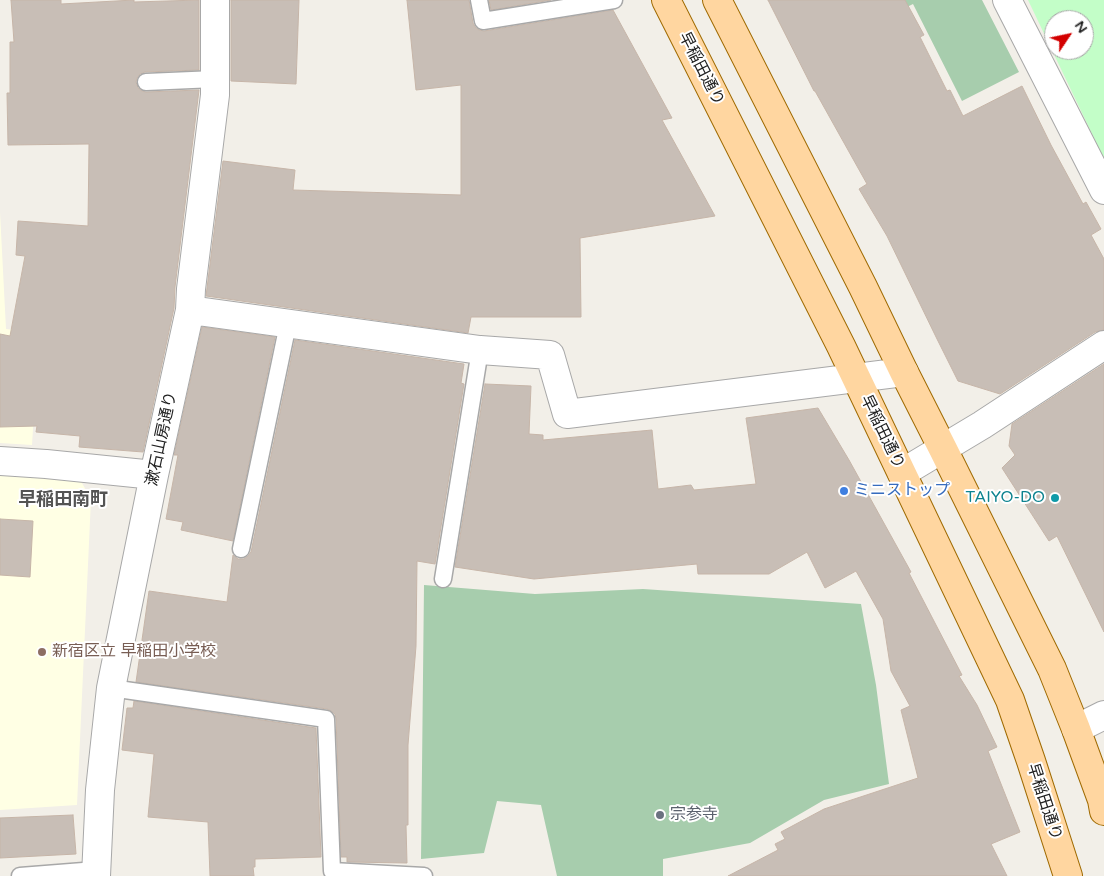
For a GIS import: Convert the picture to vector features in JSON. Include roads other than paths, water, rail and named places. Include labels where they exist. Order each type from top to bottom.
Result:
[{"type":"main road","name":"早稲田通り","points":[[666,0],[856,378],[1010,700],[1032,761],[1068,876]]},
{"type":"main road","points":[[718,0],[863,287],[1052,669],[1103,804]]},
{"type":"street","name":"漱石山房通り","points":[[96,873],[100,790],[111,688],[190,310],[192,279],[215,95],[215,0]]},
{"type":"street","points":[[1007,0],[1104,190]]},
{"type":"street","points":[[190,310],[480,350],[550,355],[567,414],[904,372]]},
{"type":"street","points":[[902,473],[982,425],[1104,345]]},
{"type":"street","points":[[0,461],[154,475]]},
{"type":"street","points":[[1076,730],[1104,715]]},
{"type":"lane","points":[[479,0],[483,20],[614,0]]},
{"type":"lane","points":[[146,82],[215,79]]},
{"type":"lane","points":[[241,549],[288,324]]},
{"type":"lane","points":[[444,579],[480,350]]},
{"type":"lane","points":[[111,688],[326,719],[332,872],[424,876]]},
{"type":"lane","points":[[20,876],[96,873]]},
{"type":"place","name":"ミニストップ","points":[[844,491]]},
{"type":"place","name":"TAIYO-DO","points":[[1055,498]]},
{"type":"place","name":"新宿区立 早稲田小学校","points":[[42,652]]},
{"type":"place","name":"宗参寺","points":[[660,815]]},
{"type":"district","name":"早稲田南町","points":[[63,500]]}]
